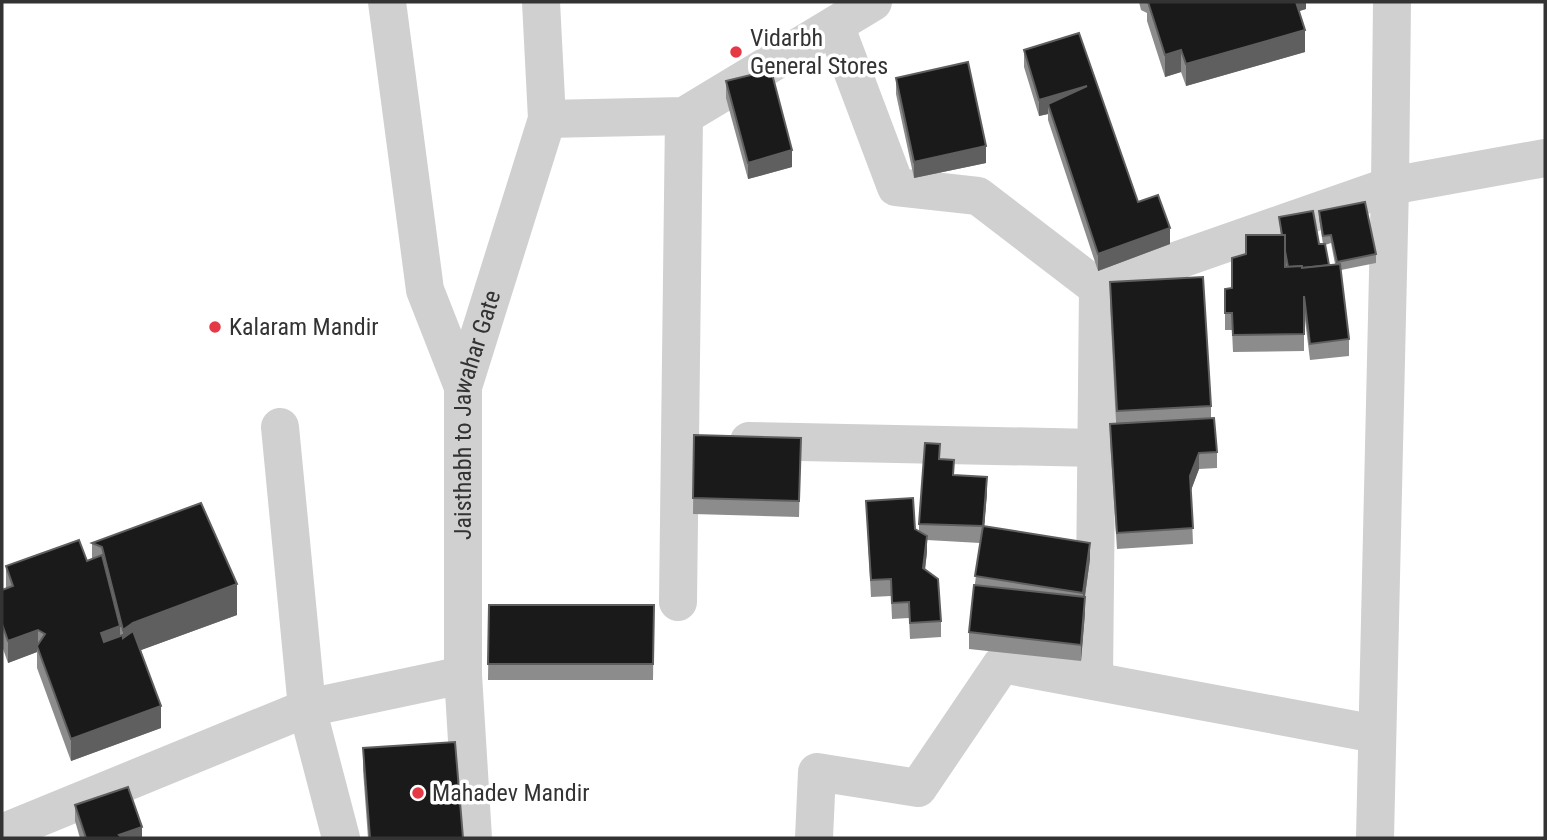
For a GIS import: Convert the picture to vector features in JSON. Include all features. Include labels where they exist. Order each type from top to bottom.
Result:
[{"type":"street","points":[[387,2],[425,290],[463,387]]},
{"type":"street","name":"Jaisthabh to Jawahar Gate","points":[[473,838],[463,675],[463,387],[547,119],[541,2]]},
{"type":"street","points":[[547,119],[684,116],[873,2]]},
{"type":"street","points":[[1375,838],[1392,2]]},
{"type":"street","points":[[835,25],[896,187],[978,196],[1098,288]]},
{"type":"street","points":[[678,602],[684,116]]},
{"type":"street","points":[[1098,288],[1390,186],[1545,158]]},
{"type":"street","points":[[1094,680],[1098,288]]},
{"type":"street","points":[[280,427],[307,708],[341,838]]},
{"type":"street","points":[[680,440],[1097,448]]},
{"type":"street","points":[[814,838],[817,772],[919,788],[1002,664],[1376,734]]},
{"type":"street","points":[[2,833],[307,708],[463,675]]},
{"type":"building","points":[[1148,2],[1296,2],[1305,30],[1186,64],[1181,50],[1165,55]]},
{"type":"building","points":[[1079,33],[1138,202],[1158,195],[1170,228],[1098,254],[1048,104],[1087,86],[1039,100],[1024,50]]},
{"type":"building","points":[[968,62],[986,146],[914,162],[896,78]]},
{"type":"building","points":[[771,70],[792,150],[748,163],[726,81]]},
{"type":"building","points":[[1365,202],[1376,254],[1337,262],[1331,235],[1323,236],[1319,211]]},
{"type":"building","points":[[1313,211],[1319,244],[1325,244],[1329,265],[1288,267],[1285,235],[1282,235],[1279,217]]},
{"type":"building","points":[[1246,235],[1285,235],[1285,267],[1340,264],[1349,339],[1310,344],[1304,296],[1304,334],[1233,335],[1232,313],[1225,313],[1225,289],[1232,288],[1232,258],[1246,254]]},
{"type":"building","points":[[1203,277],[1211,406],[1117,411],[1110,282]]},
{"type":"building","points":[[1214,418],[1217,452],[1199,453],[1190,476],[1193,528],[1117,533],[1110,424]]},
{"type":"building","points":[[694,435],[801,438],[799,501],[693,498]]},
{"type":"building","points":[[925,443],[940,444],[939,459],[954,460],[953,475],[987,477],[983,526],[919,524]]},
{"type":"building","points":[[913,498],[915,529],[927,536],[923,568],[938,579],[941,621],[910,623],[909,602],[892,603],[891,579],[871,580],[866,501]]},
{"type":"building","points":[[201,503],[237,584],[133,623],[123,630],[102,547],[92,543]]},
{"type":"building","points":[[983,526],[1090,543],[1083,593],[975,576]]},
{"type":"building","points":[[79,540],[87,561],[102,555],[120,626],[101,633],[104,642],[123,635],[123,638],[133,631],[161,706],[71,739],[37,646],[45,634],[38,630],[8,641],[2,624],[2,590],[13,586],[6,566]]},
{"type":"building","points":[[974,585],[1085,597],[1081,645],[969,632]]},
{"type":"building","points":[[489,605],[654,605],[653,664],[488,664]]},
{"type":"building","points":[[455,742],[463,838],[370,838],[363,748]]},
{"type":"building","points":[[128,787],[142,827],[119,835],[122,838],[86,838],[75,805]]},
{"type":"place","name":"Vidarbh General Stores","points":[[736,52]]},
{"type":"place","name":"Kalaram Mandir","points":[[215,327]]},
{"type":"place","name":"Mahadev Mandir","points":[[418,793]]}]
